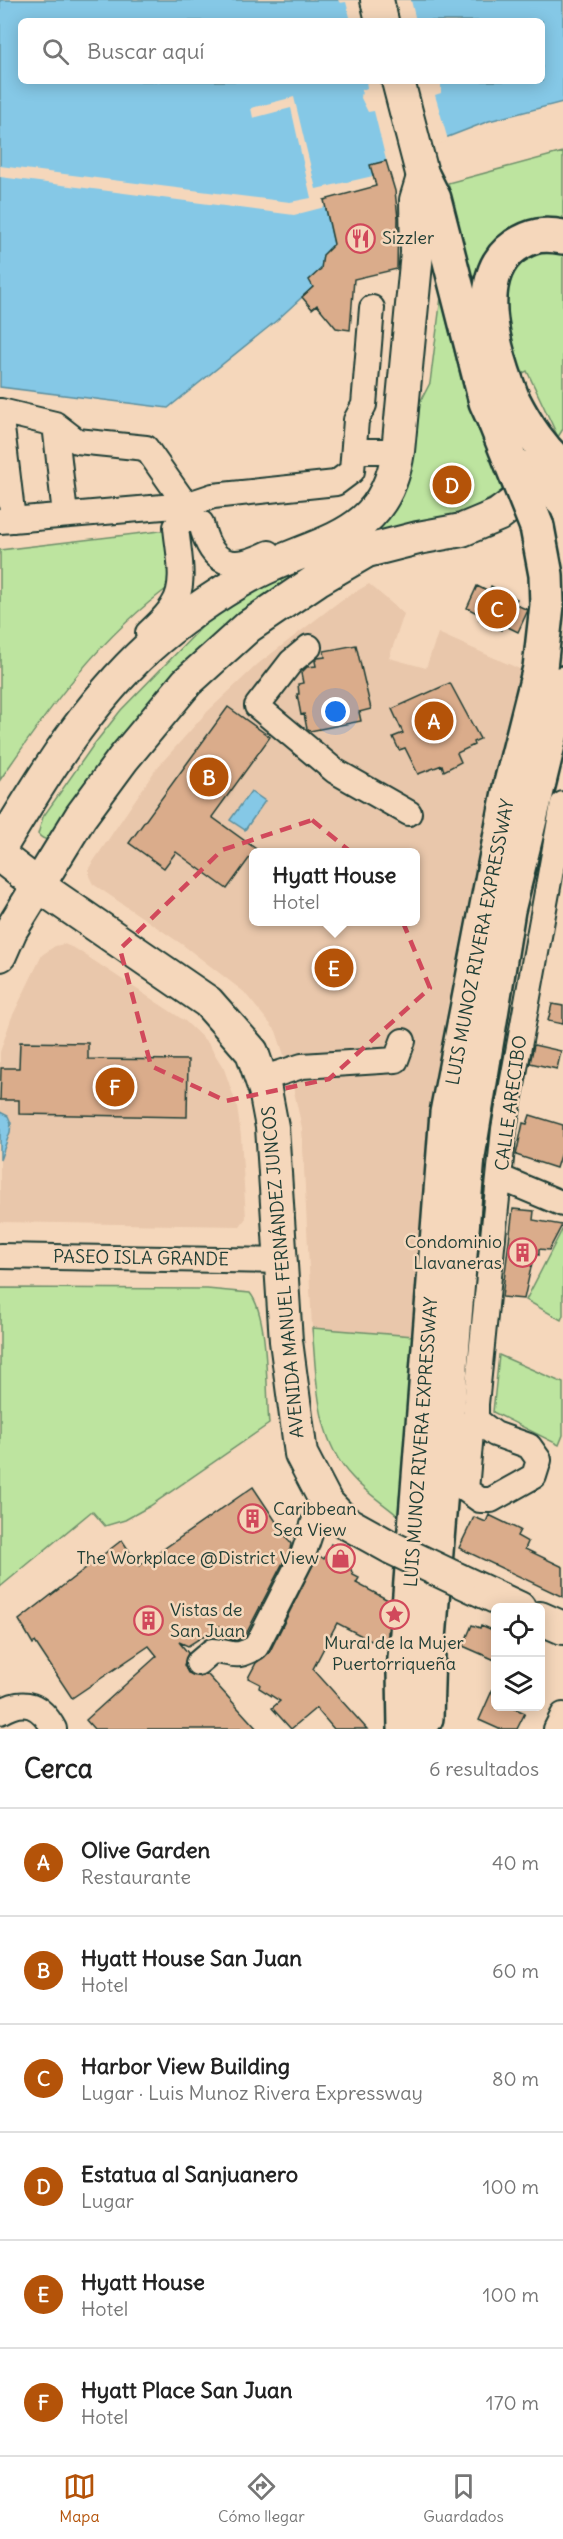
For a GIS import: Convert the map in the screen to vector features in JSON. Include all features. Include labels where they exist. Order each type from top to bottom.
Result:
[{"type":"highway","name":"LUIS MUNOZ RIVERA EXPRESSWAY","points":[[405,1729],[404,1672],[447,1113],[510,788],[540,668],[547,595],[546,575],[537,527],[504,411],[480,379],[434,199],[423,177]]},
{"type":"highway","points":[[563,237],[540,234],[529,237],[509,251],[497,266],[492,282],[490,313],[504,411],[529,467],[563,489]]},
{"type":"highway","points":[[504,411],[529,430],[546,452],[563,468]]},
{"type":"highway","name":"LUIS MUNOZ RIVERA EXPRESSWAY","points":[[427,1729],[425,1703],[428,1651],[468,1156],[508,910],[562,690]]},
{"type":"main road","points":[[377,0],[381,18]]},
{"type":"main road","points":[[0,848],[39,784],[102,697],[148,647],[249,576],[334,539],[357,526],[379,506],[392,480],[398,451],[417,253],[416,200],[423,177],[399,84]]},
{"type":"main road","points":[[0,955],[11,930],[81,816],[129,752],[187,682],[249,626],[317,580],[367,551],[462,530],[498,515],[554,472],[563,460]]},
{"type":"main road","points":[[529,467],[563,501]]},
{"type":"main road","name":"AVENIDA MANUEL FERNÁNDEZ JUNCOS","points":[[0,856],[39,886],[208,1002],[252,1052],[272,1127],[283,1261],[286,1341],[301,1454],[326,1502],[345,1522],[392,1548],[508,1603]]},
{"type":"main road","points":[[545,1620],[563,1628]]},
{"type":"street","points":[[130,666],[140,642],[173,606],[179,593],[180,562],[176,527],[187,511],[213,496],[336,483],[352,471],[356,420],[364,405],[372,308]]},
{"type":"street","points":[[187,511],[64,514],[6,520],[0,411],[55,424],[77,441],[146,448],[187,511],[201,523],[204,537],[213,554],[223,561],[235,564],[255,561],[295,540],[314,537],[334,539]]},
{"type":"street","points":[[55,424],[64,514]]},
{"type":"street","points":[[354,451],[398,451]]},
{"type":"street","points":[[309,647],[291,662],[256,706],[335,771],[409,813]]},
{"type":"street","name":"CALLE ARECIBO","points":[[476,1412],[501,1178],[504,1129],[563,804]]},
{"type":"street","points":[[261,1079],[302,1066],[396,1060],[403,1041]]},
{"type":"street","points":[[501,1178],[563,1204]]},
{"type":"street","name":"PASEO ISLA GRANDE","points":[[0,1256],[283,1261]]},
{"type":"street","points":[[198,1663],[204,1655],[212,1651],[223,1651],[234,1656],[256,1647],[303,1555],[315,1522],[326,1502]]},
{"type":"street","points":[[0,1712],[11,1705],[29,1705],[38,1708],[54,1729]]},
{"type":"street","points":[[556,1729],[563,1715]]},
{"type":"highlighted area","points":[[312,820],[386,881],[430,988],[329,1079],[226,1101],[151,1066],[120,949],[222,850]]},
{"type":"shaded area","points":[[369,584],[404,614],[389,658],[426,668],[438,633],[524,671],[483,828],[447,1009],[435,1092],[414,1336],[312,1328],[302,1128],[290,1073],[276,1031],[244,992],[183,945],[93,884],[89,876],[89,868],[156,769],[206,713],[258,664],[340,601]]},
{"type":"shaded area","points":[[64,944],[76,949],[185,1021],[208,1043],[224,1069],[237,1106],[246,1218],[240,1226],[0,1222],[0,1052],[11,1019],[42,955],[55,946]]},
{"type":"green space","points":[[563,152],[563,229],[547,225],[479,311],[448,183]]},
{"type":"green space","points":[[563,246],[563,429],[558,437],[527,371],[517,376],[502,296],[509,266],[518,257],[533,251]]},
{"type":"green space","points":[[441,297],[463,387],[505,489],[503,492],[459,515],[300,578],[53,839],[46,840],[41,837],[38,834],[43,817],[92,747],[121,710],[201,628],[236,598],[347,543],[430,383]]},
{"type":"green space","points":[[168,530],[173,584],[122,626],[100,649],[57,700],[0,780],[0,550]]},
{"type":"green space","points":[[563,1228],[563,1315],[561,1320],[526,1300]]},
{"type":"green space","points":[[0,1288],[207,1289],[250,1293],[261,1319],[264,1336],[269,1424],[150,1506],[125,1520],[105,1526],[92,1511],[0,1587]]},
{"type":"green space","points":[[312,1328],[414,1336],[398,1516],[368,1493],[352,1477],[331,1444],[320,1407]]},
{"type":"green space","points":[[499,1355],[563,1383],[563,1435],[559,1445],[493,1412]]},
{"type":"water","points":[[0,0],[563,0],[563,102],[489,121],[371,165],[376,187],[324,200],[334,244],[323,255],[321,269],[313,287],[276,321],[168,408],[0,387]]},
{"type":"water","points":[[452,473],[460,477],[464,485],[460,493],[452,497],[444,493],[440,485],[444,477]]},
{"type":"water","points":[[251,791],[265,801],[245,830],[230,820]]},
{"type":"water","points":[[0,1112],[8,1116],[11,1123],[0,1160]]},
{"type":"pier","points":[[338,0],[411,0],[415,18],[350,18],[346,2],[340,3]]},
{"type":"pier","points":[[366,84],[441,84],[441,93],[435,95],[448,140],[387,164],[374,111],[368,112],[361,98],[362,90],[367,88]]},
{"type":"pier","points":[[294,97],[316,189],[373,176],[376,187],[324,200],[325,207],[294,215],[0,177],[0,166],[290,202],[311,198],[291,108],[253,118],[251,108]]},
{"type":"building","points":[[386,161],[395,191],[398,218],[397,269],[354,279],[350,330],[336,328],[317,305],[312,309],[302,297],[313,287],[309,280],[321,269],[323,255],[334,244],[324,200],[376,186],[370,165]]},
{"type":"building","points":[[477,586],[489,592],[491,586],[517,599],[514,604],[528,610],[518,632],[504,625],[501,630],[479,619],[481,615],[467,608]]},
{"type":"building","points":[[356,645],[371,709],[359,712],[361,721],[310,731],[307,729],[304,714],[301,715],[297,694],[299,694],[298,684],[303,683],[301,673],[307,667],[316,666],[315,661],[318,658],[325,657],[324,651]]},
{"type":"building","points":[[450,683],[480,739],[473,742],[474,745],[457,753],[461,762],[444,771],[442,765],[418,774],[405,748],[399,750],[393,737],[403,733],[392,709]]},
{"type":"building","points":[[228,707],[270,737],[212,817],[255,848],[249,848],[249,859],[227,889],[176,852],[164,868],[129,843]]},
{"type":"building","points":[[552,1004],[563,1006],[563,1024],[548,1021]]},
{"type":"building","points":[[20,1042],[88,1043],[88,1059],[188,1060],[187,1117],[19,1114],[19,1100],[0,1100],[1,1068],[19,1068]]},
{"type":"building","points":[[534,1045],[561,1051],[557,1069],[530,1063]]},
{"type":"building","points":[[530,1115],[563,1125],[563,1146],[556,1168],[516,1155],[523,1123],[527,1124]]},
{"type":"building","name":"Condominio Llavaneras","points":[[513,1209],[534,1211],[533,1220],[562,1225],[549,1250],[539,1249],[539,1255],[534,1254],[524,1299],[502,1297]]},
{"type":"building","points":[[253,1487],[291,1544],[290,1549],[245,1636],[237,1640],[228,1639],[219,1626],[188,1646],[179,1642],[188,1653],[184,1665],[188,1673],[200,1677],[207,1674],[257,1729],[94,1729],[86,1720],[157,1656],[149,1646],[72,1698],[35,1642],[33,1644],[19,1620],[122,1540],[139,1566]]},
{"type":"building","points":[[489,1515],[520,1530],[517,1536],[528,1542],[525,1549],[563,1567],[563,1597],[459,1548],[474,1517],[486,1522]]},
{"type":"building","points":[[331,1544],[346,1556],[353,1575],[359,1578],[356,1583],[390,1601],[387,1649],[337,1623],[313,1669],[367,1729],[334,1729],[316,1708],[291,1729],[272,1708],[280,1701],[259,1688],[260,1684],[248,1678],[256,1663],[269,1653],[318,1555],[324,1559]]},
{"type":"building","points":[[472,1625],[480,1628],[481,1625],[491,1629],[491,1658],[463,1646]]},
{"type":"building","points":[[491,1693],[491,1711],[525,1713],[517,1729],[499,1729],[479,1720]]},
{"type":"place","name":"Sizzler","points":[[361,238]]},
{"type":"place","name":"Estatua al Sanjuanero","points":[[452,485]]},
{"type":"place","name":"Harbor View Building","points":[[497,609]]},
{"type":"place","name":"Olive Garden","points":[[434,721]]},
{"type":"place","name":"Hyatt House San Juan","points":[[209,777]]},
{"type":"place","name":"Hyatt House","points":[[334,968]]},
{"type":"place","name":"Hyatt Place San Juan","points":[[115,1087]]},
{"type":"place","name":"Condominio Llavaneras","points":[[523,1252]]},
{"type":"place","name":"Caribbean Sea View","points":[[252,1519]]},
{"type":"place","name":"The Workplace @District View","points":[[340,1558]]},
{"type":"place","name":"Mural de la Mujer Puertorriqueña","points":[[394,1614]]},
{"type":"place","name":"Vistas de San Juan","points":[[149,1620]]}]
